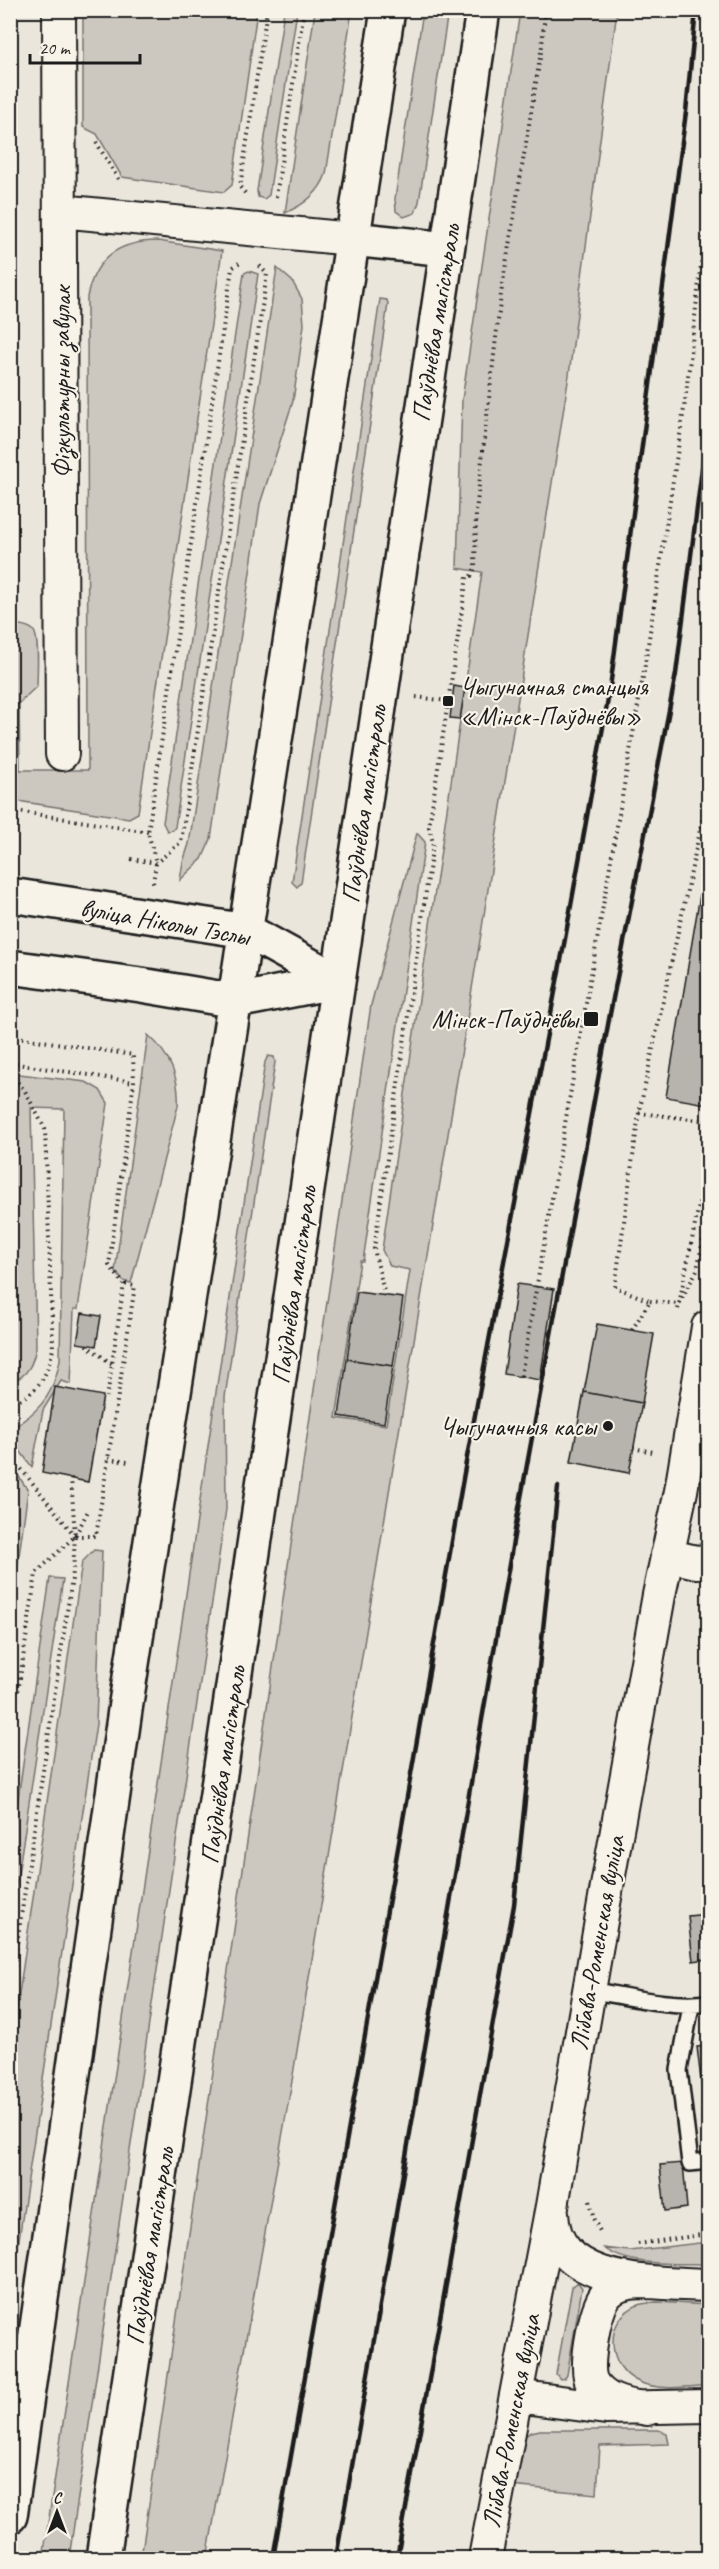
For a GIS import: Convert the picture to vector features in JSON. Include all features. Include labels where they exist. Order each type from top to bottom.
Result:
[{"type":"main road","points":[[10,2516],[13,2477],[126,1703],[388,10]]},
{"type":"main road","name":"Паўднёвая магістраль","points":[[103,2559],[483,10]]},
{"type":"main road","points":[[352,239],[447,249]]},
{"type":"main road","name":"вуліца Ніколы Тэслы","points":[[10,895],[247,931],[338,981]]},
{"type":"main road","points":[[10,967],[236,1001],[338,981]]},
{"type":"street","name":"Фізкультурны завулак","points":[[59,10],[62,754]]},
{"type":"street","points":[[60,211],[352,239]]},
{"type":"street","name":"Лібава-Роменская вуліца","points":[[484,2559],[552,2206],[588,1990],[667,1555],[681,1491],[708,1327]]},
{"type":"street","points":[[667,1555],[696,1562],[708,1561]]},
{"type":"street","points":[[552,2206],[555,2234],[568,2254],[597,2271],[622,2278],[651,2282],[708,2285]]},
{"type":"street","points":[[648,2409],[620,2403],[600,2393],[590,2378],[589,2364],[597,2316],[607,2294],[621,2285],[651,2282]]},
{"type":"street","points":[[516,2396],[606,2408],[648,2409],[708,2406]]},
{"type":"lane","points":[[588,1990],[691,2006],[708,2003]]},
{"type":"lane","points":[[691,2006],[679,2070],[690,2163],[708,2161]]},
{"type":"path","points":[[247,196],[240,187],[267,10]]},
{"type":"path","points":[[276,202],[304,10]]},
{"type":"path","points":[[385,1296],[374,1249],[433,843],[429,827],[467,577],[474,572],[475,568],[476,512],[501,294],[542,46],[545,10]]},
{"type":"path","points":[[92,136],[120,182],[131,184]]},
{"type":"path","points":[[521,1376],[644,671],[685,402],[708,205]]},
{"type":"path","points":[[153,886],[156,862],[148,832],[232,268],[241,262]]},
{"type":"path","points":[[131,859],[156,862],[181,842],[267,274],[255,262]]},
{"type":"path","points":[[708,793],[639,1113],[615,1287],[650,1301],[679,1304],[697,1270],[708,1215]]},
{"type":"path","points":[[10,810],[148,832]]},
{"type":"path","points":[[10,1036],[133,1055],[134,1082],[109,1265],[124,1284],[135,1286],[96,1536],[75,1536]]},
{"type":"path","points":[[10,1063],[134,1082]]},
{"type":"path","points":[[10,1073],[26,1091],[45,1129],[53,1349],[48,1371],[38,1388],[24,1399],[10,1403]]},
{"type":"path","points":[[639,1113],[708,1121]]},
{"type":"path","points":[[106,1397],[124,1284]]},
{"type":"path","points":[[632,1330],[650,1301]]},
{"type":"path","points":[[86,1345],[112,1364]]},
{"type":"path","points":[[633,1448],[654,1453]]},
{"type":"path","points":[[10,1455],[75,1536]]},
{"type":"path","points":[[10,1990],[71,1584],[75,1536],[71,1478]]},
{"type":"path","points":[[10,1744],[36,1573],[75,1536],[87,1511]]},
{"type":"path","points":[[590,2197],[594,2220],[604,2237]]},
{"type":"path","points":[[628,2244],[708,2234]]},
{"type":"shaded area","points":[[83,11],[257,11],[232,185],[224,192],[122,177],[97,134],[83,127]]},
{"type":"shaded area","points":[[284,11],[297,11],[269,195],[264,199],[258,197],[257,191]]},
{"type":"shaded area","points":[[315,11],[352,11],[326,174],[310,198],[285,213]]},
{"type":"shaded area","points":[[423,11],[448,11],[419,202],[415,213],[404,217],[396,211],[395,199]]},
{"type":"shaded area","points":[[520,11],[617,11],[569,375],[481,934],[291,2087],[207,2558],[141,2558],[371,1005],[417,833],[425,842],[363,1261],[360,1261],[336,1418],[386,1425],[410,1270],[390,1266],[382,1250],[482,572],[457,568],[462,400]]},
{"type":"shaded area","points":[[158,241],[222,251],[138,813],[129,818],[11,800],[11,623],[31,628],[35,634],[37,647],[37,686],[19,703],[20,770],[88,770],[87,297],[96,272],[110,254],[131,244]]},
{"type":"shaded area","points":[[277,268],[292,281],[302,299],[304,325],[293,401],[260,504],[211,839],[202,859],[180,880],[189,844]]},
{"type":"shaded area","points":[[249,271],[258,274],[175,827],[167,831],[163,823],[244,273]]},
{"type":"shaded area","points":[[380,299],[387,300],[388,304],[301,883],[297,887],[292,882]]},
{"type":"shaded area","points":[[148,1035],[162,1050],[172,1067],[177,1086],[178,1106],[131,1283],[123,1281],[115,1271]]},
{"type":"shaded area","points":[[268,1056],[274,1057],[275,1062],[225,1397],[226,1509],[69,2558],[43,2558],[265,1062]]},
{"type":"shaded area","points":[[11,1073],[86,1082],[100,1090],[108,1103],[78,1309],[74,1309],[71,1384],[61,1381],[43,1410],[32,1467],[11,1439],[10,1431],[36,1410],[46,1398],[56,1377],[60,1360],[64,1109],[31,1108],[36,1347],[29,1369],[11,1382]]},
{"type":"shaded area","points":[[11,1465],[28,1490],[11,1614]]},
{"type":"shaded area","points":[[94,1550],[102,1551],[96,1724],[11,2293],[11,2049],[82,1562]]},
{"type":"shaded area","points":[[50,1578],[63,1579],[11,1921],[11,1847]]},
{"type":"shaded area","points":[[708,2242],[708,2264],[640,2261],[614,2254],[604,2248],[630,2251]]},
{"type":"shaded area","points":[[578,2282],[582,2288],[567,2375],[560,2379],[556,2374],[572,2287]]},
{"type":"shaded area","points":[[657,2302],[708,2305],[708,2385],[655,2387],[639,2382],[620,2366],[613,2344],[614,2332],[619,2321],[638,2305]]},
{"type":"shaded area","points":[[540,2430],[658,2430],[667,2433],[669,2444],[600,2446],[597,2494],[510,2486],[523,2437]]},
{"type":"building","points":[[454,686],[465,688],[460,719],[450,718]]},
{"type":"building","points":[[708,847],[708,1091],[706,1104],[666,1097]]},
{"type":"building","points":[[517,1284],[554,1289],[540,1380],[504,1374]]},
{"type":"building","points":[[357,1292],[403,1298],[393,1366],[347,1359]]},
{"type":"building","points":[[82,1313],[101,1316],[96,1346],[77,1343]]},
{"type":"building","points":[[597,1324],[654,1334],[642,1403],[584,1392]]},
{"type":"building","name":"Чыгуначныя касы","points":[[347,1359],[393,1366],[384,1423],[339,1416]]},
{"type":"building","points":[[55,1387],[103,1396],[88,1482],[42,1473]]},
{"type":"building","name":"Чыгуначныя касы","points":[[584,1392],[642,1403],[629,1473],[571,1462]]},
{"type":"building","points":[[708,1727],[708,1762],[701,1761]]},
{"type":"building","points":[[708,1914],[708,1959],[693,1961],[688,1916]]},
{"type":"building","points":[[708,2046],[708,2122],[706,2122],[697,2047]]},
{"type":"building","points":[[683,2163],[687,2208],[665,2211],[660,2165]]},
{"type":"railway","points":[[273,2558],[464,1473],[610,688],[686,112],[696,10]]},
{"type":"railway","points":[[336,2558],[515,1530],[610,1014],[676,674],[708,421]]},
{"type":"railway","points":[[397,2558],[514,1905],[558,1487]]},
{"type":"place","name":"Чыгуначная станцыя «Мінск-Паўднёвы»","points":[[448,701]]},
{"type":"place","name":"Мінск-Паўднёвы","points":[[591,1019]]},
{"type":"place","name":"Чыгуначныя касы","points":[[608,1426]]}]
